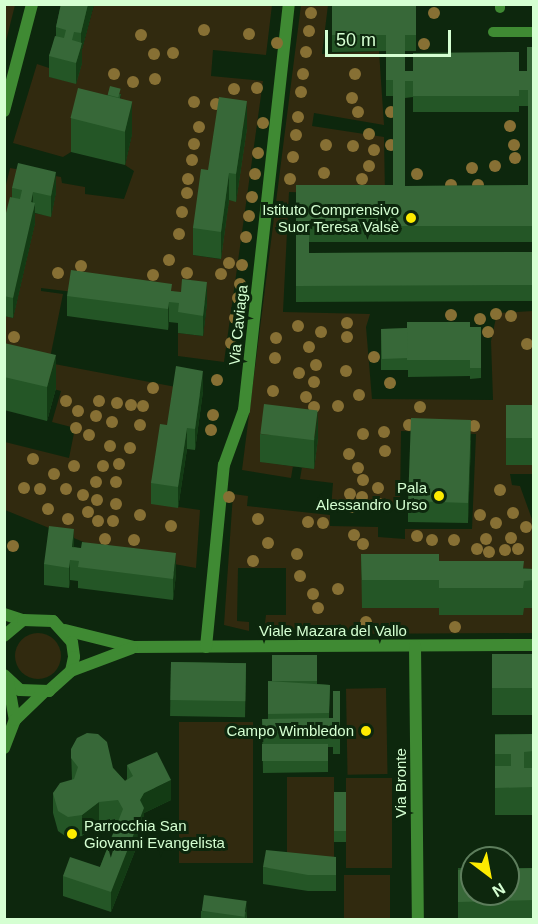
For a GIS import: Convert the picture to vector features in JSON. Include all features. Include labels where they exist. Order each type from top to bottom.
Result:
[{"type":"street","points":[[4,111],[32,4]]},
{"type":"street","name":"Via Caviaga","points":[[206,647],[224,465],[243,410],[289,4]]},
{"type":"street","points":[[493,32],[534,32]]},
{"type":"street","points":[[4,614],[23,620]]},
{"type":"street","points":[[4,636],[23,620]]},
{"type":"street","name":"Viale Mazara del Vallo","points":[[23,620],[53,621],[65,630],[133,647],[534,645]]},
{"type":"street","points":[[65,630],[72,642],[71,671]]},
{"type":"street","name":"Via Bronte","points":[[415,646],[418,920]]},
{"type":"street","name":"Viale Mazara del Vallo","points":[[15,720],[44,692],[62,684],[71,671],[133,647]]},
{"type":"street","points":[[6,678],[20,690],[44,692]]},
{"type":"street","points":[[4,748],[15,720],[6,678]]},
{"type":"shaded area","points":[[4,5],[15,5],[5,45]]},
{"type":"shaded area","points":[[94,5],[272,5],[266,55],[213,50],[211,76],[263,81],[224,362],[178,356],[178,333],[203,336],[207,303],[183,299],[181,313],[171,311],[171,304],[41,288],[41,291],[63,294],[49,363],[176,387],[167,446],[160,445],[151,503],[200,510],[196,568],[108,552],[5,510],[5,442],[69,458],[75,428],[52,422],[61,391],[5,376],[5,316],[13,318],[35,223],[31,222],[33,213],[51,216],[56,192],[18,184],[12,208],[22,210],[20,220],[10,218],[5,241],[5,189],[10,168],[61,177],[62,183],[85,187],[85,194],[124,199],[134,171],[125,165],[132,134],[121,131],[126,117],[117,115],[121,94],[110,92],[107,108],[101,110],[95,125],[78,121],[71,152],[63,157],[13,143],[37,64],[52,69],[50,77],[76,83],[82,63],[72,61],[74,52],[81,53]],"holes":[[[219,124],[246,128],[236,201],[229,200],[220,259],[193,255],[201,197],[209,198]]]},
{"type":"shaded area","points":[[301,5],[328,5],[322,54],[379,51],[384,125],[314,113],[312,126],[384,137],[385,195],[289,192],[283,312],[370,314],[366,327],[372,399],[493,400],[491,341],[497,313],[533,311],[533,432],[506,433],[506,465],[533,465],[533,474],[510,474],[512,485],[520,486],[533,522],[533,633],[336,634],[335,628],[264,631],[266,615],[286,615],[286,568],[238,568],[237,621],[249,622],[249,631],[224,625],[233,494],[248,496],[247,506],[330,515],[330,526],[378,527],[378,537],[405,539],[405,529],[472,529],[476,434],[401,431],[400,509],[331,508],[333,483],[300,479],[302,467],[293,466],[291,478],[242,470]],"holes":[[[524,588],[439,614],[439,608],[362,608]]]},
{"type":"shaded area","points":[[38,633],[54,640],[61,656],[54,672],[38,679],[22,672],[15,656],[22,640]]},
{"type":"shaded area","name":"Campo Wimbledon","points":[[386,688],[388,774],[348,775],[346,689]]},
{"type":"shaded area","points":[[179,722],[253,722],[253,863],[179,863]]},
{"type":"shaded area","points":[[287,777],[334,777],[334,864],[287,864]]},
{"type":"shaded area","points":[[346,778],[392,778],[392,868],[346,868]]},
{"type":"shaded area","points":[[344,875],[390,875],[390,919],[344,919]]},
{"type":"building","points":[[61,4],[88,4],[81,33],[74,32],[72,40],[82,43],[76,63],[49,56],[55,36],[64,38],[66,30],[56,27]]},
{"type":"building","points":[[332,4],[416,4],[416,35],[405,35],[405,71],[413,71],[413,53],[519,52],[519,71],[527,71],[527,47],[534,47],[534,226],[309,226],[309,253],[534,252],[534,285],[296,286],[296,185],[393,185],[393,80],[386,80],[386,35],[332,35]],"holes":[[[405,81],[413,81],[413,96],[519,96],[519,90],[528,90],[528,185],[405,186]]]},
{"type":"building","points":[[110,86],[121,89],[118,98],[108,95]]},
{"type":"building","points":[[78,88],[132,102],[125,132],[71,118]]},
{"type":"building","points":[[219,97],[247,101],[236,174],[229,173],[221,232],[193,228],[201,169],[208,170]]},
{"type":"building","points":[[18,163],[56,172],[51,196],[33,192],[31,202],[35,203],[13,298],[4,296],[4,221],[10,197],[20,199],[22,190],[12,188]]},
{"type":"building","points":[[71,270],[172,284],[171,291],[181,292],[182,279],[207,282],[203,316],[178,312],[179,303],[169,302],[168,309],[67,296]]},
{"type":"building","points":[[407,322],[470,322],[470,360],[407,360]]},
{"type":"building","points":[[470,327],[481,327],[481,368],[470,368]]},
{"type":"building","points":[[407,328],[408,358],[382,359],[381,329]]},
{"type":"building","points":[[4,343],[56,355],[47,387],[4,377]]},
{"type":"building","points":[[176,366],[203,371],[195,429],[187,428],[178,487],[151,483],[160,424],[167,425]]},
{"type":"building","points":[[264,404],[318,411],[314,440],[260,434]]},
{"type":"building","points":[[506,405],[534,405],[534,438],[506,438]]},
{"type":"building","name":"Pala Alessandro Urso","points":[[411,418],[471,420],[468,503],[408,501]]},
{"type":"building","points":[[49,526],[74,529],[72,547],[81,548],[82,542],[176,553],[173,579],[78,567],[79,561],[70,560],[69,568],[44,564]]},
{"type":"building","points":[[361,554],[439,554],[439,561],[524,561],[523,569],[534,569],[534,580],[524,581],[523,588],[439,588],[439,580],[362,580]]},
{"type":"building","points":[[492,654],[534,654],[534,688],[492,688]]},
{"type":"building","points":[[272,655],[317,655],[317,681],[272,681]]},
{"type":"building","points":[[171,662],[246,663],[245,701],[170,700]]},
{"type":"building","points":[[268,681],[330,685],[329,713],[268,714]]},
{"type":"building","points":[[333,691],[340,691],[340,738],[333,738],[333,731],[263,732],[262,719],[333,718]]},
{"type":"building","points":[[87,733],[98,734],[107,742],[113,768],[125,781],[133,776],[127,765],[157,752],[171,780],[144,793],[140,800],[144,808],[111,892],[63,876],[70,857],[100,867],[123,809],[118,800],[99,802],[82,815],[68,817],[58,811],[53,793],[60,783],[74,779],[78,767],[71,758],[71,749],[77,738]]},
{"type":"building","points":[[534,734],[534,751],[524,752],[524,768],[534,768],[534,787],[495,788],[495,766],[511,766],[511,754],[495,754],[495,735]]},
{"type":"building","points":[[262,744],[328,744],[328,761],[262,761]]},
{"type":"building","points":[[334,792],[346,792],[346,831],[334,831]]},
{"type":"building","points":[[266,850],[336,857],[336,875],[308,875],[263,867]]},
{"type":"building","points":[[534,868],[534,900],[520,900],[520,869]]},
{"type":"building","points":[[458,870],[460,870],[460,902],[458,902]]},
{"type":"building","points":[[204,895],[247,901],[244,917],[202,911]]},
{"type":"place","name":"Istituto Comprensivo Suor Teresa Valsè","points":[[411,218]]},
{"type":"place","name":"Pala Alessandro Urso","points":[[439,496]]},
{"type":"place","name":"Campo Wimbledon","points":[[366,731]]},
{"type":"place","name":"Parrocchia San Giovanni Evangelista","points":[[72,834]]}]
